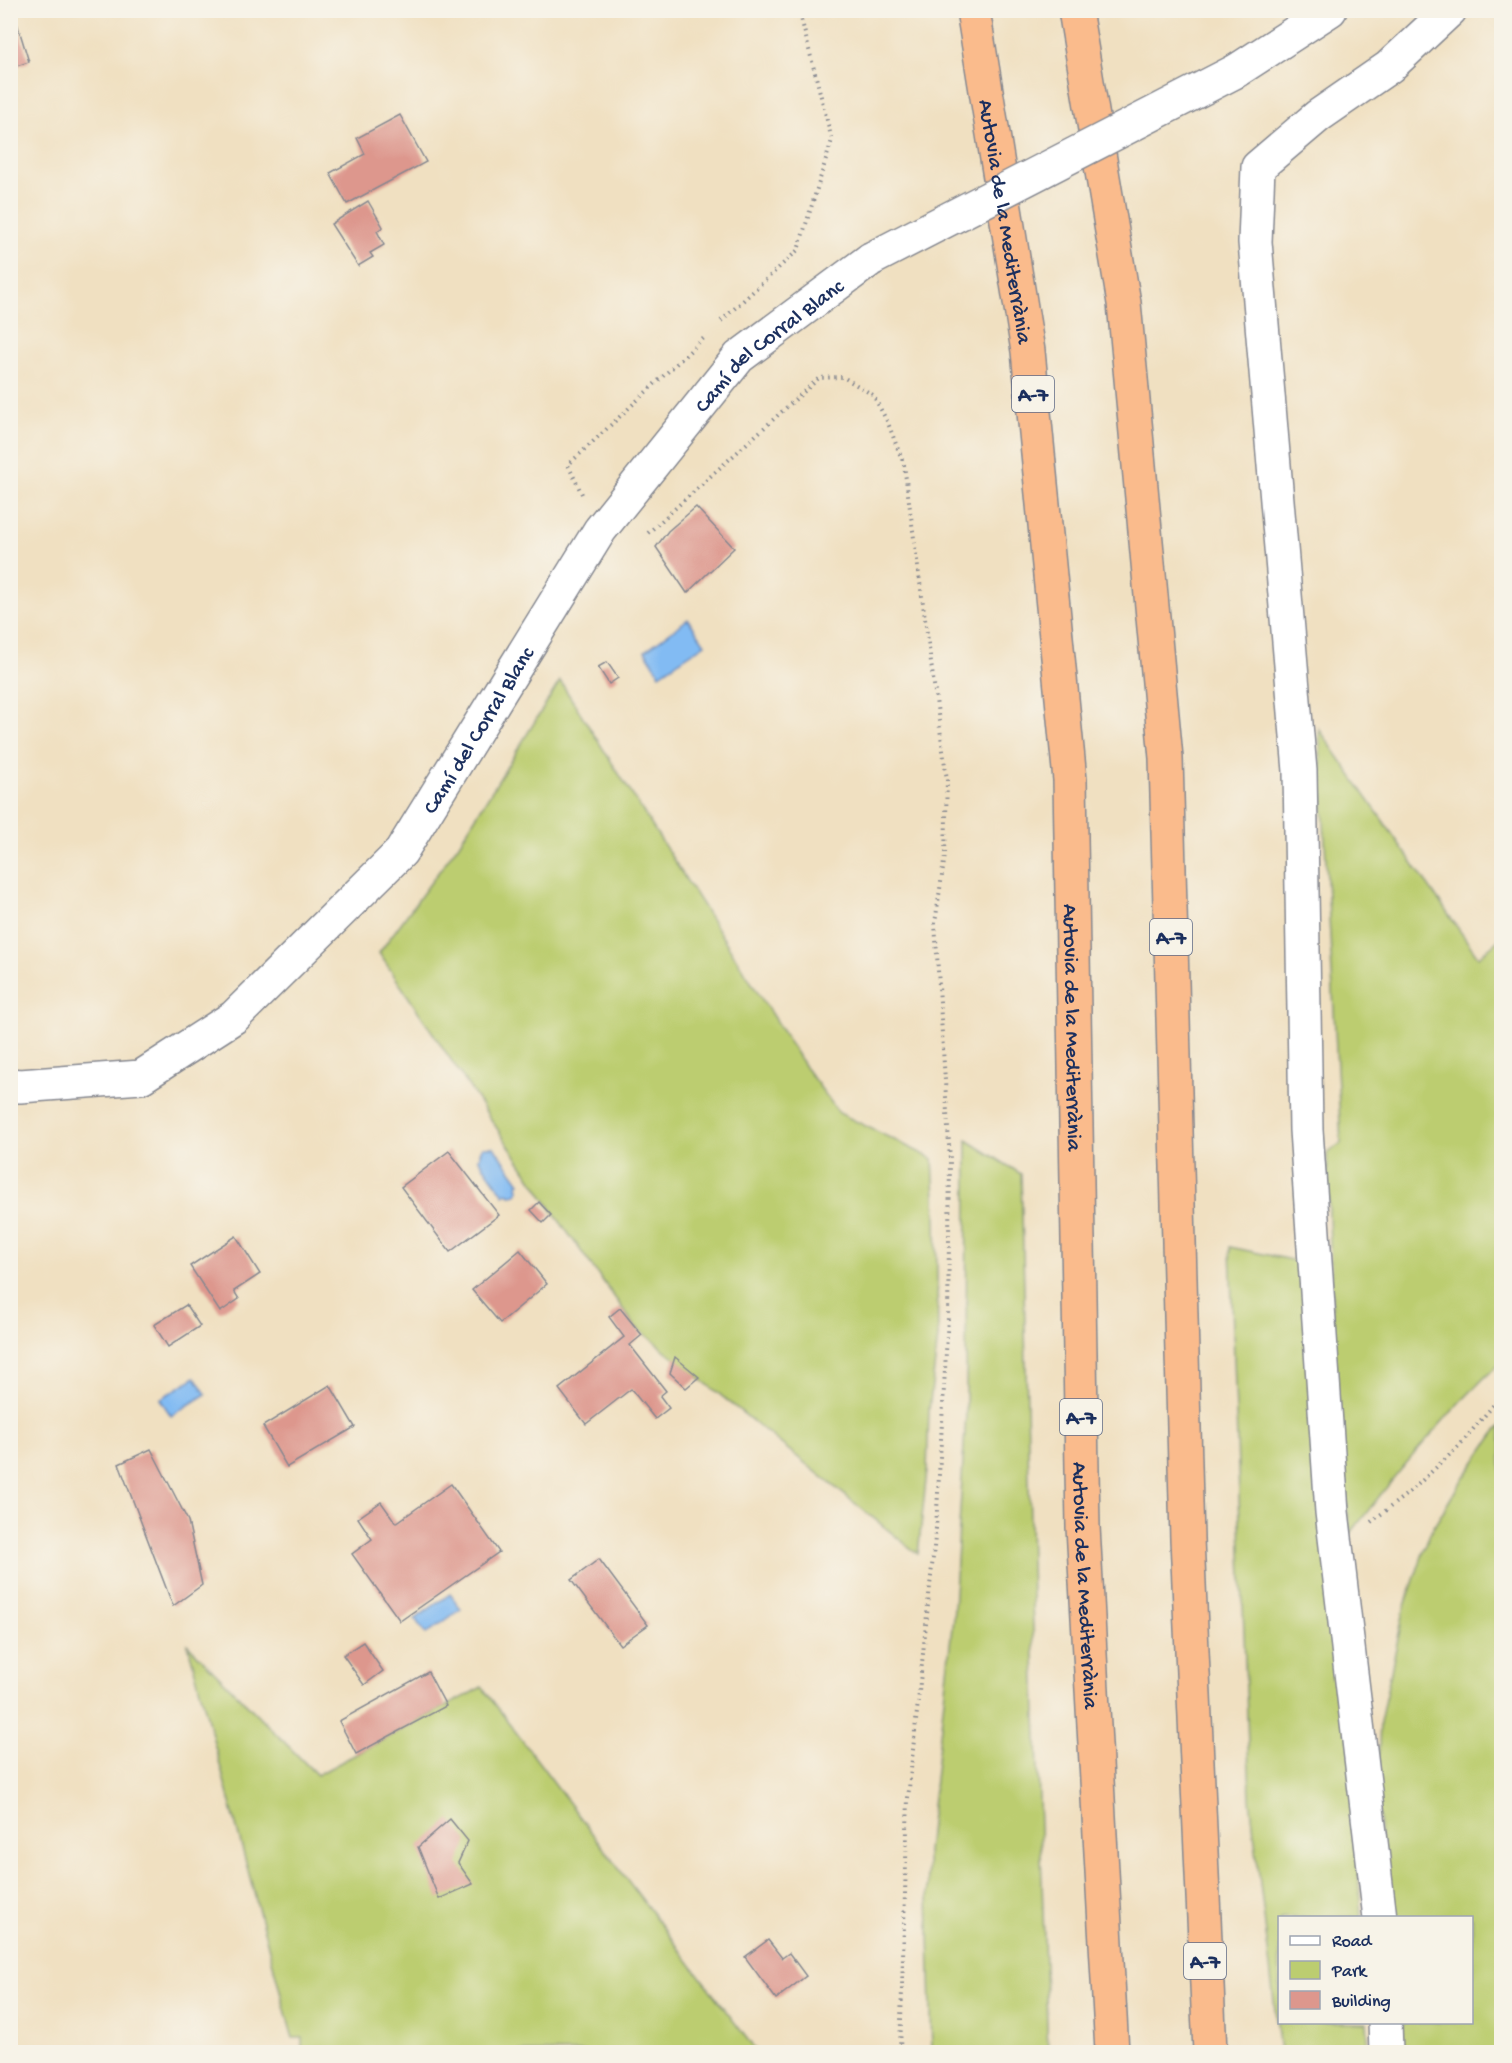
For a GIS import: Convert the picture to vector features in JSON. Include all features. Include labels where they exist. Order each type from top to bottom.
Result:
[{"type":"highway","name":"Autovia de la Mediterrània","points":[[973,10],[1028,351],[1070,780],[1083,1527],[1112,2052]]},
{"type":"highway","name":"A-7","points":[[1075,10],[1124,303],[1166,758],[1187,1539],[1210,2052]]},
{"type":"street","name":"Camí del Corral Blanc","points":[[10,1085],[141,1077],[234,1017],[401,852],[600,530],[739,357],[871,259],[1236,71],[1330,10]]},
{"type":"street","points":[[1380,1916],[1332,1512],[1305,1130],[1300,771],[1255,242],[1258,167],[1318,116],[1389,67],[1450,10]]},
{"type":"street","points":[[1385,2024],[1386,2052]]},
{"type":"path","points":[[721,322],[798,250],[832,140],[799,10]]},
{"type":"path","points":[[600,530],[568,465],[712,330]]},
{"type":"path","points":[[644,537],[819,378],[843,377],[873,395],[888,423],[904,465],[947,780],[945,855],[935,923],[950,1171],[948,1329],[936,1528],[908,1798],[900,2052]]},
{"type":"path","points":[[1337,1548],[1412,1490],[1459,1446],[1502,1395]]},
{"type":"green space","points":[[560,681],[805,1067],[839,1113],[933,1159],[938,1337],[929,1410],[927,1471],[918,1554],[636,1327],[558,1219],[379,953],[459,844]]},
{"type":"green space","points":[[1319,729],[1478,957],[1502,937],[1501,1362],[1460,1402],[1422,1445],[1350,1534],[1335,1397],[1327,1154],[1341,1143]]},
{"type":"green space","points":[[967,1140],[1021,1174],[1032,1599],[1048,2052],[932,2052],[927,1851],[954,1609],[966,1413]]},
{"type":"green space","points":[[1230,1247],[1315,1265],[1341,1587],[1361,1916],[1278,1916],[1278,2024],[1367,2024],[1369,2052],[1280,2052],[1250,1799]]},
{"type":"green space","points":[[1501,1426],[1501,2052],[1402,2052],[1399,2024],[1473,2024],[1473,1916],[1387,1916],[1377,1794],[1380,1722],[1405,1606],[1430,1533],[1458,1486]]},
{"type":"green space","points":[[188,1645],[317,1775],[482,1687],[757,2052],[302,2052],[302,2038],[293,2038],[290,2028]]},
{"type":"water","points":[[688,619],[705,644],[660,674],[645,651]]},
{"type":"water","points":[[483,1147],[494,1147],[520,1183],[517,1194],[504,1195],[478,1158]]},
{"type":"water","points":[[195,1377],[206,1394],[171,1416],[160,1399]]},
{"type":"water","points":[[450,1594],[461,1609],[426,1634],[415,1619]]},
{"type":"building","points":[[10,10],[13,10],[29,62],[10,68]]},
{"type":"building","points":[[400,115],[426,162],[347,204],[330,173],[365,154],[357,138]]},
{"type":"building","points":[[368,201],[383,227],[377,231],[384,245],[370,253],[373,257],[358,266],[331,224]]},
{"type":"building","points":[[696,507],[734,548],[687,593],[656,547],[668,531]]},
{"type":"building","points":[[607,662],[618,678],[609,684],[598,667]]},
{"type":"building","points":[[449,1151],[499,1215],[450,1252],[401,1187]]},
{"type":"building","points":[[539,1202],[551,1215],[543,1223],[531,1210]]},
{"type":"building","points":[[236,1236],[260,1274],[234,1291],[239,1299],[220,1312],[190,1266]]},
{"type":"building","points":[[520,1250],[547,1284],[500,1323],[472,1290]]},
{"type":"building","points":[[186,1305],[200,1326],[168,1347],[154,1325]]},
{"type":"building","points":[[620,1308],[642,1335],[630,1345],[666,1391],[660,1396],[669,1408],[655,1419],[631,1389],[586,1424],[559,1389],[624,1337],[609,1317]]},
{"type":"building","points":[[675,1357],[699,1377],[686,1388],[670,1373]]},
{"type":"building","points":[[330,1385],[355,1427],[287,1467],[263,1426]]},
{"type":"building","points":[[151,1449],[188,1521],[202,1585],[173,1606],[119,1464]]},
{"type":"building","points":[[451,1484],[499,1552],[400,1621],[352,1554],[372,1539],[358,1518],[381,1502],[396,1523]]},
{"type":"building","points":[[599,1559],[648,1625],[620,1645],[571,1580]]},
{"type":"building","points":[[363,1642],[383,1671],[364,1685],[343,1655]]},
{"type":"building","points":[[428,1672],[446,1706],[356,1754],[339,1721]]},
{"type":"building","points":[[450,1819],[468,1841],[458,1863],[473,1884],[439,1899],[418,1847]]},
{"type":"building","points":[[768,1940],[782,1958],[789,1953],[806,1976],[776,1999],[745,1957]]}]
